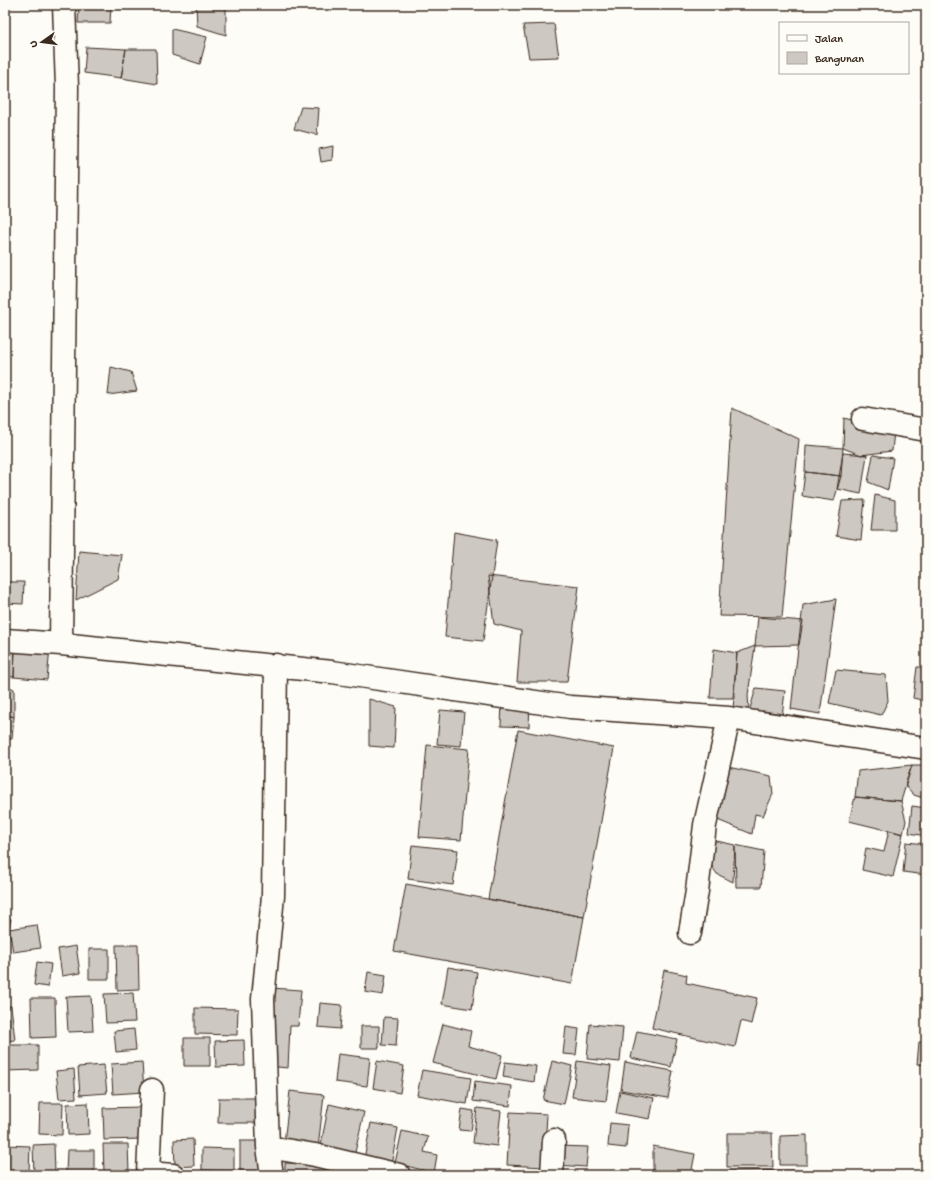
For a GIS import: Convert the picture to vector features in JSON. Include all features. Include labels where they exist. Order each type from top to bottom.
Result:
[{"type":"street","points":[[61,644],[67,86],[64,5]]},
{"type":"street","points":[[863,419],[926,430]]},
{"type":"street","points":[[5,640],[61,644],[332,672],[570,707],[729,718],[926,748]]},
{"type":"street","points":[[272,1175],[268,1147],[263,999],[273,896],[276,666]]},
{"type":"street","points":[[690,934],[705,825],[729,718]]},
{"type":"street","points":[[152,1090],[142,1174],[173,1175]]},
{"type":"street","points":[[552,1175],[554,1140]]},
{"type":"street","points":[[268,1147],[315,1155],[398,1175]]},
{"type":"building","points":[[79,5],[111,5],[110,23],[78,23]]},
{"type":"building","points":[[196,5],[226,7],[226,35],[197,26]]},
{"type":"building","points":[[554,24],[559,57],[529,58],[523,25]]},
{"type":"building","points":[[172,29],[207,37],[200,64],[172,55]]},
{"type":"building","points":[[86,47],[126,49],[121,78],[84,73]]},
{"type":"building","points":[[126,49],[156,49],[157,84],[121,78]]},
{"type":"building","points":[[301,107],[319,108],[317,135],[294,129]]},
{"type":"building","points":[[333,146],[332,160],[321,162],[319,149]]},
{"type":"building","points":[[111,367],[131,372],[137,391],[108,395]]},
{"type":"building","points":[[732,408],[799,439],[782,617],[719,616]]},
{"type":"building","points":[[844,418],[894,431],[892,451],[861,455],[843,448]]},
{"type":"building","points":[[806,445],[843,448],[841,476],[805,472]]},
{"type":"building","points":[[843,453],[867,455],[861,494],[837,489]]},
{"type":"building","points":[[873,455],[893,458],[888,490],[868,482]]},
{"type":"building","points":[[805,472],[841,476],[834,501],[802,496]]},
{"type":"building","points":[[875,495],[895,500],[895,530],[871,530]]},
{"type":"building","points":[[865,500],[861,540],[836,536],[842,501]]},
{"type":"building","points":[[454,532],[497,540],[483,641],[445,637]]},
{"type":"building","points":[[79,551],[122,555],[118,579],[76,600]]},
{"type":"building","points":[[488,576],[579,586],[567,682],[517,682],[521,631],[494,624]]},
{"type":"building","points":[[5,582],[24,582],[23,604],[5,603]]},
{"type":"building","points":[[836,599],[820,714],[791,709],[803,605]]},
{"type":"building","points":[[924,599],[926,600],[926,632],[921,631]]},
{"type":"building","points":[[758,617],[803,621],[799,645],[755,646]]},
{"type":"building","points":[[5,646],[15,647],[14,677],[5,676]]},
{"type":"building","points":[[755,646],[748,695],[749,712],[733,710],[737,653]]},
{"type":"building","points":[[15,647],[50,648],[47,680],[14,677]]},
{"type":"building","points":[[714,649],[737,653],[733,698],[710,698]]},
{"type":"building","points":[[917,667],[926,667],[926,701],[913,698]]},
{"type":"building","points":[[836,670],[886,675],[888,701],[881,715],[829,703]]},
{"type":"building","points":[[5,685],[14,689],[14,717],[5,714]]},
{"type":"building","points":[[756,688],[785,691],[782,717],[749,712]]},
{"type":"building","points":[[369,699],[396,707],[394,748],[369,746]]},
{"type":"building","points":[[502,703],[530,704],[529,727],[501,726]]},
{"type":"building","points":[[440,710],[464,712],[461,746],[437,744]]},
{"type":"building","points":[[5,714],[14,717],[12,739],[5,739]]},
{"type":"building","points":[[518,730],[614,748],[584,917],[488,899]]},
{"type":"building","points":[[427,745],[469,749],[461,840],[419,837]]},
{"type":"building","points":[[912,765],[901,801],[855,797],[858,771]]},
{"type":"building","points":[[912,765],[926,765],[926,799],[914,795],[905,785]]},
{"type":"building","points":[[723,766],[771,776],[773,794],[763,816],[755,814],[752,834],[715,819]]},
{"type":"building","points":[[855,797],[901,801],[906,821],[903,834],[849,821]]},
{"type":"building","points":[[912,806],[926,808],[926,836],[909,833]]},
{"type":"building","points":[[889,830],[903,834],[893,877],[862,870],[866,848],[884,852]]},
{"type":"building","points":[[712,840],[735,845],[733,882],[717,874],[711,865]]},
{"type":"building","points":[[906,842],[926,844],[926,875],[903,872]]},
{"type":"building","points":[[412,845],[458,850],[453,885],[408,879]]},
{"type":"building","points":[[735,845],[764,851],[761,887],[736,887]]},
{"type":"building","points":[[406,884],[584,917],[572,984],[394,951]]},
{"type":"building","points":[[5,917],[11,919],[5,948]]},
{"type":"building","points":[[37,925],[41,948],[13,952],[9,929]]},
{"type":"building","points":[[116,945],[138,945],[139,989],[117,990]]},
{"type":"building","points":[[76,946],[80,973],[62,976],[58,949]]},
{"type":"building","points":[[89,949],[109,949],[109,979],[89,979]]},
{"type":"building","points":[[37,962],[51,964],[48,987],[34,985]]},
{"type":"building","points":[[448,967],[477,972],[472,1009],[442,1004]]},
{"type":"building","points":[[664,970],[687,975],[686,983],[757,998],[751,1024],[741,1021],[735,1047],[652,1028]]},
{"type":"building","points":[[368,972],[386,975],[383,995],[365,992]]},
{"type":"building","points":[[271,988],[301,990],[298,1026],[290,1026],[288,1068],[267,1066]]},
{"type":"building","points":[[133,993],[135,1022],[106,1023],[104,994]]},
{"type":"building","points":[[91,996],[93,1031],[68,1032],[66,997]]},
{"type":"building","points":[[31,998],[55,998],[56,1037],[32,1038]]},
{"type":"building","points":[[320,1003],[342,1005],[340,1029],[318,1027]]},
{"type":"building","points":[[11,1006],[15,1040],[5,1041],[5,1007]]},
{"type":"building","points":[[195,1008],[238,1009],[237,1035],[195,1034]]},
{"type":"building","points":[[384,1017],[398,1018],[396,1046],[382,1045]]},
{"type":"building","points":[[443,1024],[471,1031],[468,1046],[502,1055],[496,1079],[433,1063]]},
{"type":"building","points":[[590,1024],[623,1027],[620,1062],[587,1059]]},
{"type":"building","points":[[361,1026],[379,1026],[379,1048],[361,1048]]},
{"type":"building","points":[[566,1027],[579,1029],[576,1055],[563,1054]]},
{"type":"building","points":[[134,1029],[136,1050],[116,1052],[114,1031]]},
{"type":"building","points":[[637,1031],[677,1039],[671,1067],[631,1058]]},
{"type":"building","points":[[184,1038],[210,1038],[210,1066],[184,1066]]},
{"type":"building","points":[[244,1040],[245,1066],[216,1067],[215,1041]]},
{"type":"building","points":[[919,1042],[926,1042],[926,1065],[917,1064]]},
{"type":"building","points":[[5,1045],[38,1045],[38,1070],[5,1071]]},
{"type":"building","points":[[338,1054],[370,1058],[367,1086],[335,1082]]},
{"type":"building","points":[[377,1061],[404,1066],[400,1093],[373,1088]]},
{"type":"building","points":[[552,1061],[572,1066],[564,1104],[543,1100]]},
{"type":"building","points":[[577,1061],[611,1066],[606,1101],[572,1097]]},
{"type":"building","points":[[142,1062],[144,1092],[113,1094],[111,1064]]},
{"type":"building","points":[[505,1062],[536,1066],[534,1082],[503,1077]]},
{"type":"building","points":[[625,1062],[673,1071],[668,1098],[621,1090]]},
{"type":"building","points":[[104,1065],[107,1093],[80,1095],[78,1067]]},
{"type":"building","points":[[74,1069],[76,1098],[59,1099],[56,1071]]},
{"type":"building","points":[[422,1070],[471,1078],[467,1104],[417,1095]]},
{"type":"building","points":[[475,1081],[512,1086],[510,1106],[473,1101]]},
{"type":"building","points":[[290,1091],[324,1095],[318,1148],[284,1143]]},
{"type":"building","points":[[620,1091],[654,1098],[650,1119],[616,1113]]},
{"type":"building","points":[[219,1098],[256,1098],[256,1123],[218,1123]]},
{"type":"building","points":[[40,1103],[63,1103],[62,1135],[39,1134]]},
{"type":"building","points":[[88,1103],[89,1134],[68,1135],[67,1104]]},
{"type":"building","points":[[329,1104],[364,1112],[354,1157],[320,1149]]},
{"type":"building","points":[[141,1107],[142,1139],[104,1140],[103,1108]]},
{"type":"building","points":[[477,1108],[501,1111],[497,1146],[473,1143]]},
{"type":"building","points":[[462,1109],[474,1111],[471,1131],[459,1130]]},
{"type":"building","points":[[510,1112],[547,1114],[544,1167],[507,1165]]},
{"type":"building","points":[[371,1123],[398,1128],[391,1165],[364,1159]]},
{"type":"building","points":[[610,1123],[628,1125],[626,1148],[608,1146]]},
{"type":"building","points":[[402,1131],[428,1137],[424,1152],[437,1155],[434,1173],[395,1163]]},
{"type":"building","points":[[727,1133],[772,1133],[773,1167],[727,1167]]},
{"type":"building","points":[[807,1135],[807,1165],[780,1165],[780,1136]]},
{"type":"building","points":[[193,1139],[194,1166],[175,1167],[174,1140]]},
{"type":"building","points":[[240,1141],[264,1141],[264,1171],[240,1171]]},
{"type":"building","points":[[54,1144],[55,1173],[34,1174],[33,1145]]},
{"type":"building","points":[[103,1144],[128,1144],[129,1172],[104,1173]]},
{"type":"building","points":[[5,1145],[30,1146],[29,1174],[5,1173]]},
{"type":"building","points":[[558,1146],[588,1147],[586,1167],[557,1165]]},
{"type":"building","points":[[653,1146],[695,1154],[691,1175],[653,1175]]},
{"type":"building","points":[[202,1148],[234,1149],[234,1171],[202,1170]]},
{"type":"building","points":[[67,1150],[94,1150],[94,1173],[66,1173]]},
{"type":"building","points":[[285,1163],[325,1163],[324,1175],[285,1175]]},
{"type":"building","points":[[804,1170],[804,1175],[728,1175],[728,1171]]}]
